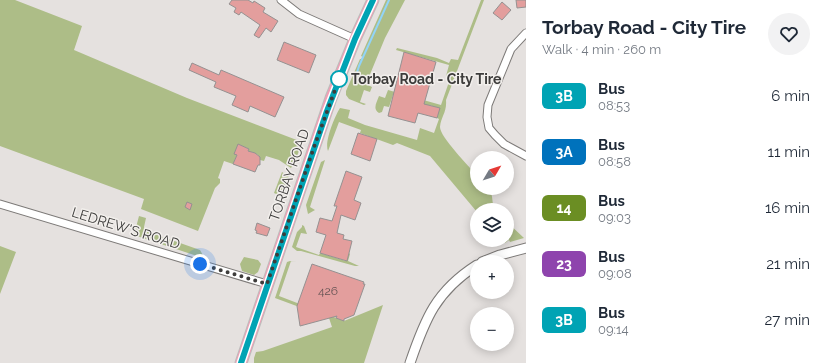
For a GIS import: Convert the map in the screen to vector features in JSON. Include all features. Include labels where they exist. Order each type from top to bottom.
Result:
[{"type":"main road","name":"TORBAY ROAD","points":[[241,363],[313,150],[355,39],[373,0]]},
{"type":"street","points":[[280,0],[299,14],[355,39]]},
{"type":"street","points":[[526,33],[511,49],[488,105],[487,117],[489,128],[504,144],[526,156]]},
{"type":"street","name":"LEDREW'S ROAD","points":[[0,204],[267,284]]},
{"type":"street","points":[[498,255],[526,248]]},
{"type":"street","points":[[410,363],[422,328],[438,299],[452,284],[470,270]]},
{"type":"green space","points":[[0,0],[15,0],[82,26],[74,50],[187,98],[302,142],[295,162],[291,168],[279,160],[266,156],[264,161],[260,160],[258,155],[252,152],[248,153],[249,149],[238,144],[237,155],[233,164],[224,161],[218,178],[220,179],[220,183],[215,188],[198,231],[141,209],[144,199],[0,146]]},
{"type":"green space","points":[[386,0],[405,0],[385,38],[366,84],[372,87],[370,92],[364,90],[360,102],[366,104],[364,105],[349,99],[346,95],[346,91],[360,59],[363,57],[361,56]]},
{"type":"green space","points":[[481,0],[484,0],[446,100],[446,108],[440,127],[441,132],[470,168],[470,195],[491,195],[493,203],[470,204],[430,156],[397,143],[393,145],[360,133],[361,130],[339,122],[328,151],[327,142],[340,108],[350,110],[348,118],[365,125],[417,140],[420,128],[434,133],[439,119],[437,118],[439,108],[429,105],[422,114],[393,95],[389,107],[384,106],[382,112],[379,113],[375,107],[376,103],[379,96],[385,98],[388,90],[441,105],[450,79],[446,76],[449,65],[396,50],[397,48],[437,58],[449,63],[451,59],[458,60]]},
{"type":"green space","points":[[325,160],[310,207],[315,210],[308,214],[306,205],[321,162]]},
{"type":"green space","points":[[282,172],[289,177],[283,197],[274,193]]},
{"type":"green space","points":[[139,216],[146,218],[144,227],[146,231],[200,250],[204,257],[134,235]]},
{"type":"green space","points":[[302,225],[304,226],[307,234],[301,233],[296,247],[319,255],[320,253],[346,261],[349,253],[348,261],[359,266],[297,251],[292,247],[297,232]]},
{"type":"green space","points":[[514,229],[524,238],[514,241]]},
{"type":"green space","points":[[0,246],[16,252],[0,294]]},
{"type":"green space","points":[[244,257],[258,260],[261,264],[258,272],[254,275],[242,271],[240,264]]},
{"type":"green space","points":[[290,261],[279,296],[344,321],[383,305],[364,363],[254,363],[256,352],[263,351],[332,327],[329,318],[275,298],[287,262]]},
{"type":"building","points":[[232,0],[248,0],[253,3],[254,1],[265,8],[263,12],[278,21],[271,32],[266,28],[259,38],[254,35],[260,25],[241,12],[239,15],[234,12],[236,8],[229,4]]},
{"type":"building","points":[[516,0],[526,0],[526,7],[517,8]]},
{"type":"building","points":[[502,2],[511,10],[502,20],[493,13]]},
{"type":"building","points":[[284,42],[316,55],[309,73],[277,60]]},
{"type":"building","points":[[404,52],[436,62],[424,104],[440,108],[437,118],[418,113],[415,123],[388,116]]},
{"type":"building","points":[[192,63],[219,75],[221,70],[284,97],[275,117],[250,106],[248,112],[232,105],[236,96],[214,87],[216,82],[189,70]]},
{"type":"building","points":[[358,133],[377,139],[370,161],[351,154]]},
{"type":"building","points":[[238,144],[249,149],[248,151],[255,153],[260,157],[260,165],[258,165],[255,172],[233,164],[237,155],[234,154]]},
{"type":"building","points":[[346,171],[362,177],[354,200],[361,203],[355,220],[341,215],[337,233],[344,235],[343,239],[352,241],[347,261],[320,253],[326,235],[316,232],[320,218],[332,221],[337,206],[334,206]]},
{"type":"building","points":[[187,202],[192,204],[190,210],[185,207]]},
{"type":"building","points":[[257,223],[270,228],[267,236],[256,233],[257,231],[255,230]]},
{"type":"building","points":[[312,264],[364,282],[363,284],[365,284],[354,315],[344,319],[344,321],[336,318],[337,316],[300,326],[297,306]]},
{"type":"waterway","points":[[354,82],[359,66],[389,0]]},
{"type":"bus line","name":"3B","points":[[241,363],[331,98],[373,0]]},
{"type":"place","name":"Torbay Road - City Tire","points":[[339,79]]},
{"type":"route","points":[[200,264],[267,284],[331,98],[339,79]]}]
